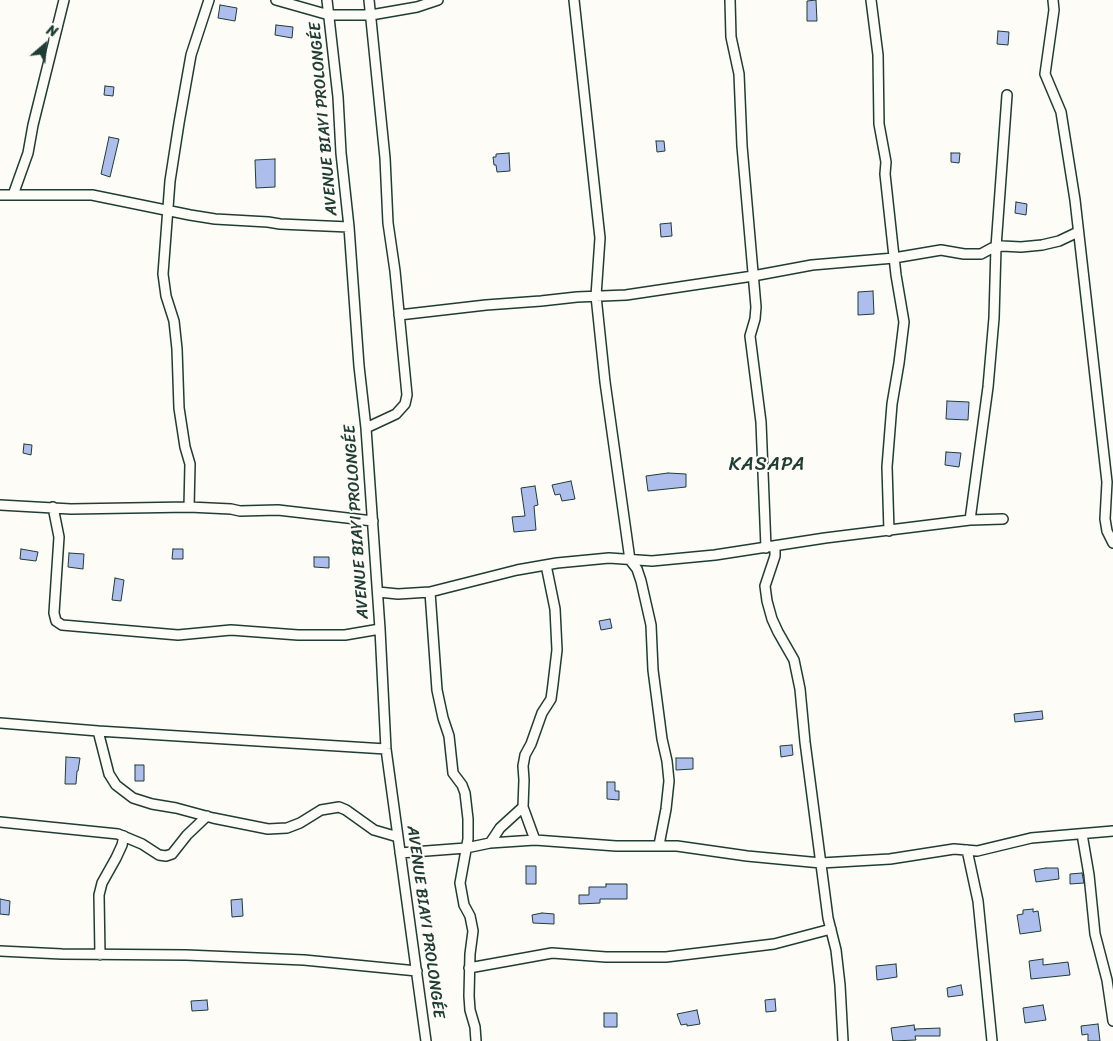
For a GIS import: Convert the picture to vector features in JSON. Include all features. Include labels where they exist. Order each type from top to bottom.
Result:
[{"type":"street","points":[[13,195],[28,153],[64,0]]},
{"type":"street","points":[[188,506],[190,464],[185,447],[179,408],[174,321],[166,296],[163,274],[170,181],[191,54],[209,0]]},
{"type":"street","points":[[276,0],[329,15],[372,15],[417,7],[438,0]]},
{"type":"street","name":"AVENUE BIAYI PROLONGÉE","points":[[327,0],[338,97],[358,366],[366,428],[378,592],[386,749],[426,1041]]},
{"type":"street","points":[[366,428],[396,414],[405,404],[407,395],[388,223],[385,158],[369,0]]},
{"type":"street","points":[[574,0],[600,238],[596,296],[605,382],[630,560],[637,569],[641,581],[651,625],[653,670],[662,739],[668,768],[669,782],[666,810],[659,845]]},
{"type":"street","points":[[730,0],[731,37],[739,74],[740,120],[756,307],[750,336],[761,422],[770,547],[775,556],[765,586],[767,601],[778,632],[794,660],[800,689],[805,742],[831,929],[836,950],[843,1041]]},
{"type":"street","points":[[871,0],[878,55],[879,124],[885,155],[894,258],[904,322],[900,363],[892,404],[887,466],[889,531]]},
{"type":"street","points":[[1053,0],[1054,10],[1046,56],[1045,74],[1061,112],[1075,200],[1107,482],[1105,519],[1107,531],[1113,543]]},
{"type":"street","points":[[970,520],[988,388],[994,318],[996,247],[1006,95]]},
{"type":"street","points":[[0,195],[92,195],[215,219],[349,227]]},
{"type":"street","points":[[399,315],[486,304],[626,295],[812,265],[894,258],[941,250],[964,254],[981,254],[996,247],[1042,245],[1059,241],[1078,232]]},
{"type":"street","points":[[0,505],[121,509],[188,506],[240,511],[278,510],[373,521]]},
{"type":"street","points":[[53,507],[59,537],[54,613],[56,621],[62,625],[178,635],[231,630],[298,635],[345,635],[380,629]]},
{"type":"street","points":[[378,592],[398,594],[430,592],[546,565],[609,558],[652,560],[706,556],[825,538],[970,520],[1003,519]]},
{"type":"street","points":[[535,840],[523,807],[523,766],[525,755],[542,714],[551,699],[557,650],[555,609],[546,565]]},
{"type":"street","points":[[430,592],[437,690],[449,736],[453,773],[462,785],[465,793],[468,819],[466,848],[460,883],[464,905],[470,916],[472,930],[469,968],[470,1010],[475,1027],[476,1041]]},
{"type":"street","points":[[0,723],[386,749]]},
{"type":"street","points":[[98,731],[109,774],[116,785],[133,798],[152,804],[268,829],[287,828],[300,823],[321,810],[339,808],[346,810],[374,830],[398,837]]},
{"type":"street","points":[[490,843],[500,828],[523,807]]},
{"type":"street","points":[[0,822],[124,836],[142,844],[159,855],[166,856],[172,854],[187,835],[207,816]]},
{"type":"street","points":[[400,853],[535,840],[616,846],[677,846],[747,856],[822,863],[890,859],[954,849],[977,851],[1031,838],[1113,831]]},
{"type":"street","points":[[1082,834],[1089,875],[1095,934],[1107,980],[1113,1021]]},
{"type":"street","points":[[100,955],[100,895],[102,883],[116,858],[124,836]]},
{"type":"street","points":[[968,850],[978,901],[992,1041]]},
{"type":"street","points":[[469,968],[552,953],[666,957],[774,944],[831,929]]},
{"type":"street","points":[[0,951],[100,955],[186,955],[304,960],[417,971]]},
{"type":"building","points":[[816,0],[817,21],[807,21],[807,1]]},
{"type":"building","points":[[220,5],[237,8],[235,21],[218,18]]},
{"type":"building","points":[[276,25],[293,27],[292,38],[275,35]]},
{"type":"building","points":[[998,31],[1009,32],[1008,45],[997,44]]},
{"type":"building","points":[[105,86],[114,87],[113,96],[104,95]]},
{"type":"building","points":[[109,137],[119,139],[110,177],[101,174]]},
{"type":"building","points":[[656,141],[664,141],[665,151],[657,152]]},
{"type":"building","points":[[509,153],[510,171],[497,172],[493,157],[496,157],[496,154]]},
{"type":"building","points":[[951,153],[960,153],[959,163],[951,162]]},
{"type":"building","points":[[275,159],[275,187],[256,188],[255,160]]},
{"type":"building","points":[[1016,202],[1027,204],[1026,215],[1015,213]]},
{"type":"building","points":[[671,223],[672,236],[661,237],[660,224]]},
{"type":"building","points":[[873,291],[874,314],[858,315],[858,292]]},
{"type":"building","points":[[947,401],[969,402],[968,420],[946,419]]},
{"type":"building","points":[[24,444],[32,445],[31,455],[23,453]]},
{"type":"building","points":[[946,452],[961,453],[959,467],[945,465]]},
{"type":"building","points":[[668,473],[686,474],[686,487],[648,491],[646,476]]},
{"type":"building","points":[[571,481],[575,499],[562,501],[560,494],[555,495],[552,485]]},
{"type":"building","points":[[535,486],[538,505],[534,506],[536,530],[514,532],[512,517],[525,516],[521,488]]},
{"type":"building","points":[[21,549],[38,552],[36,561],[20,559]]},
{"type":"building","points":[[173,549],[183,549],[183,559],[172,559]]},
{"type":"building","points":[[69,553],[84,554],[83,569],[68,567]]},
{"type":"building","points":[[314,557],[329,557],[329,568],[314,567]]},
{"type":"building","points":[[115,578],[124,580],[121,601],[112,600]]},
{"type":"building","points":[[610,619],[612,628],[601,630],[599,621]]},
{"type":"building","points":[[1042,711],[1043,719],[1015,722],[1014,714]]},
{"type":"building","points":[[792,745],[793,755],[781,757],[780,746]]},
{"type":"building","points":[[66,757],[80,758],[76,784],[65,784]]},
{"type":"building","points":[[676,758],[693,758],[693,769],[676,770]]},
{"type":"building","points":[[135,765],[144,765],[144,781],[135,781]]},
{"type":"building","points":[[607,782],[615,782],[615,791],[619,791],[619,800],[607,799]]},
{"type":"building","points":[[526,866],[536,866],[536,884],[526,884]]},
{"type":"building","points":[[1058,868],[1059,879],[1036,882],[1034,870]]},
{"type":"building","points":[[1082,873],[1084,883],[1070,884],[1070,874]]},
{"type":"building","points":[[606,884],[627,884],[627,899],[600,899],[600,903],[579,904],[579,895],[589,895],[589,887],[606,887]]},
{"type":"building","points":[[0,899],[10,901],[9,915],[0,914]]},
{"type":"building","points":[[242,899],[243,916],[232,917],[231,900]]},
{"type":"building","points":[[1033,909],[1033,912],[1038,911],[1041,931],[1020,934],[1017,915],[1023,914],[1023,910]]},
{"type":"building","points":[[542,913],[554,914],[554,924],[533,923],[532,915]]},
{"type":"building","points":[[1043,959],[1043,965],[1068,962],[1070,975],[1031,979],[1029,961]]},
{"type":"building","points":[[896,964],[897,977],[877,980],[876,966]]},
{"type":"building","points":[[961,985],[963,995],[948,997],[947,988]]},
{"type":"building","points":[[775,999],[776,1011],[766,1012],[765,1000]]},
{"type":"building","points":[[207,1000],[208,1010],[192,1011],[191,1001]]},
{"type":"building","points":[[1043,1005],[1046,1020],[1025,1023],[1023,1008]]},
{"type":"building","points":[[697,1010],[700,1024],[681,1025],[677,1014]]},
{"type":"building","points":[[604,1013],[617,1013],[617,1027],[604,1027]]},
{"type":"building","points":[[1098,1024],[1100,1041],[1088,1041],[1088,1034],[1082,1035],[1081,1026]]},
{"type":"building","points":[[914,1025],[915,1031],[915,1029],[940,1028],[940,1036],[915,1036],[916,1040],[893,1041],[891,1028]]},
{"type":"district","name":"KASAPA","points":[[767,465]]}]
